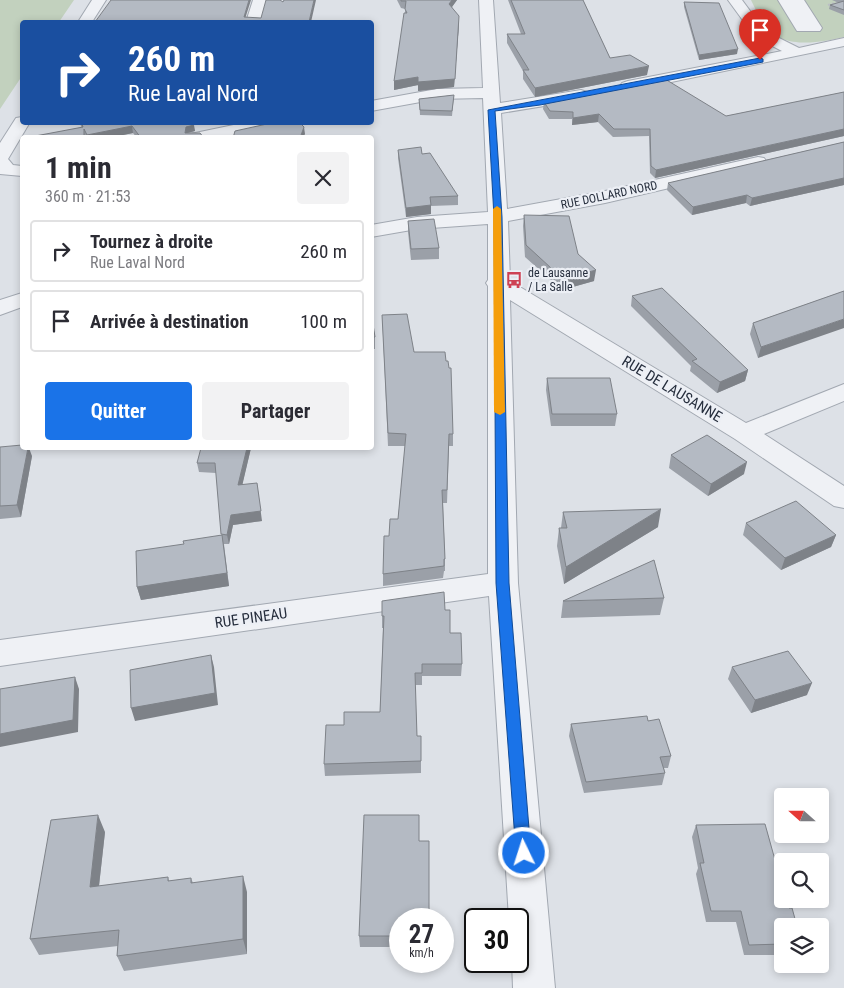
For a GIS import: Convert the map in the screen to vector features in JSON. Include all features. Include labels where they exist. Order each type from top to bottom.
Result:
[{"type":"street","points":[[86,20],[99,0]]},
{"type":"street","points":[[254,20],[260,0]]},
{"type":"street","points":[[486,0],[498,217],[497,283],[503,583],[534,988]]},
{"type":"street","points":[[735,0],[760,34],[797,53]]},
{"type":"street","points":[[785,0],[802,28],[815,28],[797,0]]},
{"type":"street","points":[[616,88],[844,42]]},
{"type":"street","points":[[374,105],[437,94],[491,101],[540,103],[597,92]]},
{"type":"street","points":[[7,165],[21,125]]},
{"type":"street","points":[[202,135],[220,128],[248,125]]},
{"type":"street","name":"RUE DOLLARD NORD","points":[[374,230],[417,222],[498,217],[605,197],[777,158]]},
{"type":"street","name":"RUE DE LAUSANNE","points":[[497,283],[744,433],[844,498]]},
{"type":"street","points":[[0,308],[20,301]]},
{"type":"street","points":[[744,433],[844,392]]},
{"type":"street","name":"RUE PINEAU","points":[[0,653],[503,583]]},
{"type":"green space","points":[[0,0],[74,0],[60,20],[20,20],[20,79],[0,109]]},
{"type":"green space","points":[[751,0],[844,0],[844,37],[812,42],[790,41],[780,38],[764,24]]},
{"type":"building","points":[[111,0],[249,0],[244,17],[261,18],[266,0],[280,0],[283,2],[284,0],[314,0],[309,20],[96,20]]},
{"type":"building","points":[[401,0],[452,0],[449,4],[459,16],[455,79],[418,82],[418,77],[394,81],[404,13],[407,13],[405,9],[406,1]]},
{"type":"building","points":[[511,0],[583,0],[610,58],[630,55],[649,66],[535,88],[523,70],[529,70],[507,34],[525,34]]},
{"type":"building","points":[[844,1],[844,10],[830,5]]},
{"type":"building","points":[[684,2],[719,3],[738,49],[699,55]]},
{"type":"building","points":[[665,79],[726,116],[844,92],[844,129],[656,170],[651,166],[650,129],[614,129],[599,114],[573,118],[573,112],[550,111],[544,102]]},
{"type":"building","points":[[454,95],[452,111],[420,110],[419,99]]},
{"type":"building","points":[[82,125],[194,125],[186,127],[185,133],[200,133],[202,135],[139,135],[132,126],[87,135],[84,129],[84,135],[41,135],[83,127]]},
{"type":"building","points":[[262,125],[302,125],[304,127],[301,135],[234,135],[235,131]]},
{"type":"building","points":[[844,142],[844,178],[752,198],[747,195],[693,207],[668,183]]},
{"type":"building","points":[[421,147],[422,154],[430,153],[458,196],[430,197],[431,205],[406,208],[398,150]]},
{"type":"building","points":[[524,215],[569,216],[578,254],[596,270],[563,279],[526,245]]},
{"type":"building","points":[[434,219],[439,248],[411,249],[408,221]]},
{"type":"building","points":[[662,288],[748,370],[720,382],[692,361],[697,359],[632,296]]},
{"type":"building","points":[[844,291],[844,319],[761,347],[753,323]]},
{"type":"building","points":[[407,314],[414,352],[445,352],[446,361],[448,361],[449,368],[451,368],[453,434],[449,434],[447,490],[442,490],[445,559],[444,566],[383,574],[384,536],[389,536],[390,519],[398,519],[406,434],[388,433],[382,315]]},
{"type":"building","points":[[547,378],[610,378],[617,414],[552,414]]},
{"type":"building","points":[[707,435],[747,462],[711,484],[671,455]]},
{"type":"building","points":[[20,445],[20,450],[28,450],[17,505],[0,506],[0,447]]},
{"type":"building","points":[[200,450],[247,450],[238,485],[257,483],[261,511],[231,515],[227,535],[221,534],[215,463],[197,463]]},
{"type":"building","points":[[796,501],[836,535],[785,558],[746,523]]},
{"type":"building","points":[[661,509],[566,567],[559,528],[567,528],[563,512]]},
{"type":"building","points":[[222,535],[227,573],[137,587],[136,551],[184,544],[183,541]]},
{"type":"building","points":[[654,560],[664,598],[563,601]]},
{"type":"building","points":[[444,592],[445,610],[450,610],[450,633],[461,633],[462,664],[422,664],[422,673],[415,673],[417,736],[421,736],[421,761],[324,764],[326,725],[344,725],[344,712],[380,712],[384,616],[382,616],[382,601]]},
{"type":"building","points":[[788,651],[812,683],[755,700],[732,667]]},
{"type":"building","points":[[211,655],[215,693],[131,708],[130,670]]},
{"type":"building","points":[[75,677],[73,720],[0,734],[0,689]]},
{"type":"building","points":[[647,716],[648,721],[659,719],[671,756],[660,757],[665,773],[586,782],[571,724]]},
{"type":"building","points":[[98,815],[90,887],[168,877],[168,881],[191,878],[191,883],[243,876],[243,939],[117,956],[119,930],[30,939],[51,820]]},
{"type":"building","points":[[364,815],[419,815],[419,841],[429,841],[429,908],[389,908],[389,936],[359,936]]},
{"type":"building","points":[[765,824],[774,856],[774,908],[792,908],[795,918],[774,918],[774,944],[749,945],[741,911],[711,911],[700,863],[704,863],[696,825]]},
{"type":"slow traffic","points":[[497,209],[500,412]]},
{"type":"place","name":"de Lausanne / La Salle","points":[[514,280]]},
{"type":"route","points":[[524,853],[503,583],[497,283],[498,217],[491,110],[540,103],[760,60]]}]
